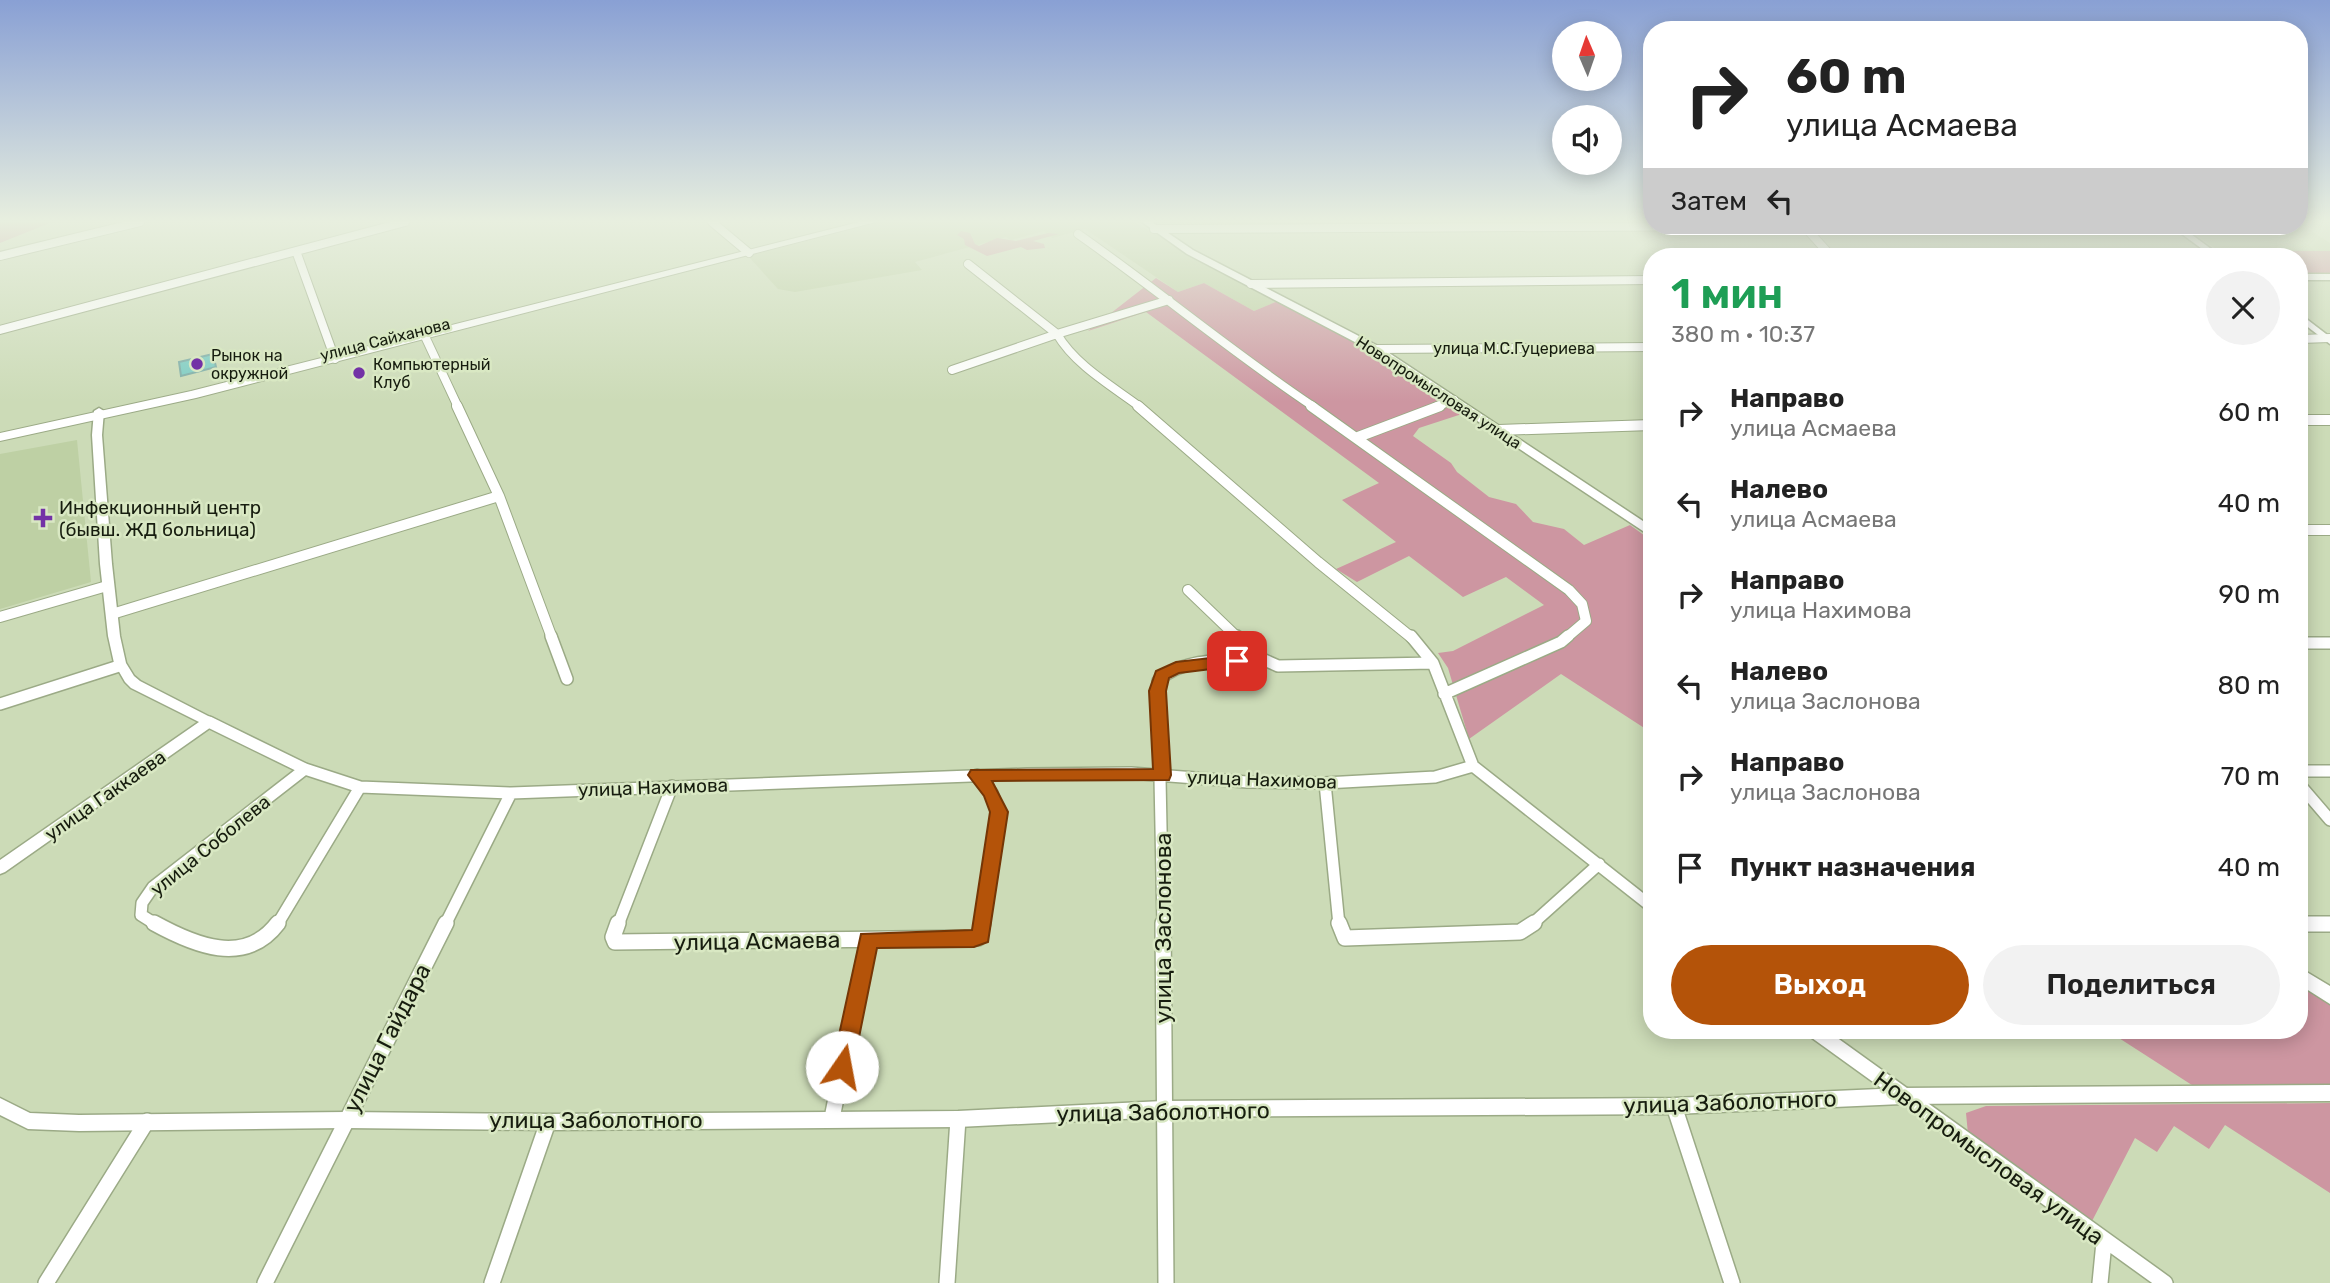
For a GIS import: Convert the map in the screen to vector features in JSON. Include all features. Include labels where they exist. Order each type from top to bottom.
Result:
[{"type":"main road","points":[[0,437],[625,282]]},
{"type":"main road","name":"Новопромысловая улица","points":[[1247,282],[1376,349],[1643,527]]},
{"type":"main road","points":[[0,430],[98,414]]},
{"type":"main road","points":[[2308,981],[2330,996]]},
{"type":"street","points":[[0,330],[180,282]]},
{"type":"street","points":[[307,282],[333,356]]},
{"type":"street","points":[[991,282],[1057,334],[1064,346],[1080,361],[1140,407],[1257,506],[1318,562],[1412,637],[1433,663],[1473,766],[1643,900]]},
{"type":"street","points":[[1144,282],[1261,372],[1358,437],[1569,590],[1586,613],[1586,621],[1561,642],[1444,694]]},
{"type":"street","points":[[1251,284],[1464,282]]},
{"type":"street","points":[[952,370],[1169,300]]},
{"type":"street","points":[[2308,323],[2329,339]]},
{"type":"street","points":[[424,333],[499,496],[567,679]]},
{"type":"street","points":[[2308,339],[2329,339]]},
{"type":"street","name":"улица М.С.Гуцериева","points":[[1376,349],[1643,347]]},
{"type":"street","points":[[1358,437],[1454,400]]},
{"type":"street","points":[[0,704],[119,666],[107,586],[98,414]]},
{"type":"street","points":[[2308,420],[2330,420]]},
{"type":"street","points":[[1499,430],[1643,425]]},
{"type":"street","points":[[112,614],[499,496]]},
{"type":"street","points":[[2308,530],[2330,530]]},
{"type":"street","points":[[0,617],[107,586]]},
{"type":"street","points":[[1188,590],[1260,658],[1278,666],[1298,668],[1433,663]]},
{"type":"street","points":[[2308,643],[2330,643]]},
{"type":"street","name":"улица Заслонова","points":[[1166,1283],[1163,775],[1157,691],[1162,675],[1176,668],[1260,658]]},
{"type":"street","name":"улица Нахимова","points":[[119,666],[130,680],[209,722],[304,769],[360,787],[511,793],[977,775],[1163,775],[1247,782],[1325,783],[1436,778],[1473,766]]},
{"type":"street","name":"улица Гаккаева","points":[[0,868],[209,722]]},
{"type":"street","name":"улица Соболева","points":[[304,769],[153,887],[142,902],[141,915],[197,946],[234,948],[262,941],[281,918],[360,787]]},
{"type":"street","points":[[2308,771],[2330,771]]},
{"type":"street","name":"улица Асмаева","points":[[672,786],[613,937],[615,942],[974,939],[981,936],[999,812],[992,793],[977,775]]},
{"type":"street","points":[[1325,783],[1340,932],[1345,938],[1520,932],[1539,920],[1599,864]]},
{"type":"street","name":"улица Гайдара","points":[[265,1283],[511,793]]},
{"type":"street","points":[[2308,794],[2330,820]]},
{"type":"street","points":[[2308,924],[2330,923]]},
{"type":"street","points":[[832,1118],[868,940]]},
{"type":"street","name":"Новопромысловая улица","points":[[1826,1039],[2104,1242],[2165,1283]]},
{"type":"street","name":"улица Заболотного","points":[[0,1106],[28,1121],[79,1123],[345,1120],[548,1122],[958,1119],[1163,1110],[1674,1106],[1902,1096],[2330,1093]]},
{"type":"street","points":[[1674,1106],[1732,1283]]},
{"type":"street","points":[[947,1283],[958,1119]]},
{"type":"street","points":[[46,1283],[146,1121]]},
{"type":"street","points":[[492,1283],[548,1122]]},
{"type":"street","points":[[2100,1283],[2104,1242]]},
{"type":"shaded area","points":[[772,282],[853,282],[795,292],[778,289]]},
{"type":"shaded area","points":[[1151,282],[1162,282],[1178,292],[1204,283],[1254,311],[1278,301],[1373,352],[1465,413],[1419,428],[1413,436],[1451,463],[1457,472],[1489,497],[1516,504],[1533,522],[1564,529],[1584,545],[1630,525],[1643,534],[1643,727],[1561,674],[1469,739],[1448,668],[1438,653],[1453,651],[1544,605],[1506,577],[1463,597],[1409,556],[1357,582],[1336,569],[1396,542],[1342,500],[1379,483],[1146,312],[1088,331]]},
{"type":"shaded area","points":[[1163,282],[1243,282],[1278,301],[1254,311],[1204,283],[1178,292]]},
{"type":"shaded area","name":"Инфекционный центр (бывш. ЖД больница)","points":[[77,440],[91,582],[0,609],[0,454]]},
{"type":"shaded area","points":[[2308,989],[2330,1004],[2330,1085],[2195,1087],[2120,1039],[2308,1039]]},
{"type":"shaded area","points":[[2330,1103],[2330,1193],[2225,1125],[2209,1149],[2174,1126],[2157,1152],[2135,1138],[2091,1223],[1968,1134],[1966,1113],[1986,1106]]},
{"type":"building","name":"Рынок на окружной","points":[[213,354],[216,367],[181,376],[179,362]]},
{"type":"place","name":"Рынок на окружной","points":[[197,364]]},
{"type":"place","name":"Компьютерный Клуб","points":[[359,373]]},
{"type":"place","name":"Инфекционный центр (бывш. ЖД больница)","points":[[43,518]]},
{"type":"route","points":[[842,1067],[868,940],[974,939],[981,936],[999,812],[992,793],[977,775],[1163,775],[1158,681],[1162,675],[1176,668],[1237,661]]}]
